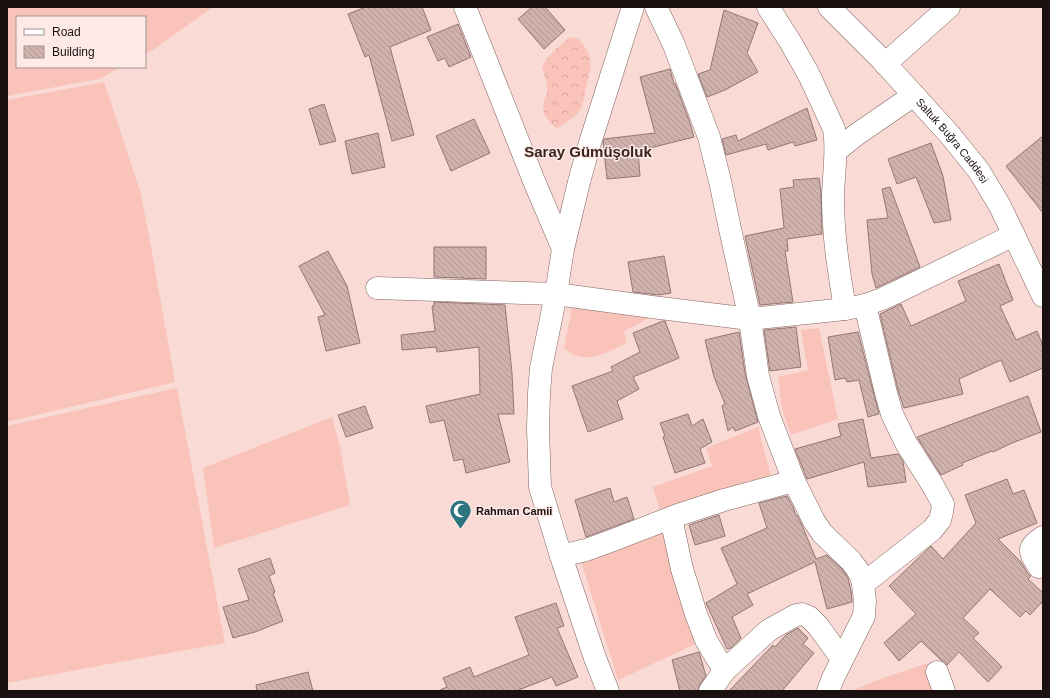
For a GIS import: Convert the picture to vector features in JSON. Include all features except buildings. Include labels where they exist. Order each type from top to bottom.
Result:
[{"type":"street","points":[[466,7],[534,181],[563,249]]},
{"type":"street","points":[[608,691],[595,658],[561,556],[540,487],[538,428],[541,368],[556,294],[563,249],[589,146],[633,7]]},
{"type":"street","points":[[656,7],[674,45],[708,137],[720,181],[750,319],[758,376],[769,416],[794,480],[814,521],[822,533],[851,561],[862,576],[865,601],[864,616],[842,659],[828,691]]},
{"type":"street","points":[[768,7],[791,43],[834,129],[836,138],[833,199],[834,231],[855,307],[892,414],[906,443],[943,504],[940,520],[932,530],[864,584]]},
{"type":"street","name":"Saltuk Buğra Caddesi","points":[[829,7],[914,95],[950,135],[979,171],[1000,206],[1043,296]]},
{"type":"street","points":[[885,64],[949,7]]},
{"type":"street","points":[[836,151],[856,135],[914,95]]},
{"type":"street","points":[[377,288],[556,294],[750,319],[855,307],[882,299],[1014,235]]},
{"type":"street","points":[[561,556],[610,542],[671,518],[724,500],[794,480]]},
{"type":"street","points":[[671,518],[682,569],[696,614],[706,640],[725,670]]},
{"type":"street","points":[[1039,567],[1031,554],[1031,551],[1032,546],[1043,537]]},
{"type":"street","points":[[710,691],[725,670],[769,630],[796,615],[802,614],[810,617],[842,659]]},
{"type":"green space","points":[[7,7],[213,7],[146,54],[146,16],[16,16],[16,68],[119,68],[99,79],[7,96]]},
{"type":"green space","points":[[570,37],[579,39],[588,52],[590,57],[590,68],[581,109],[557,129],[544,114],[543,106],[547,89],[542,67],[551,54]]},
{"type":"green space","points":[[104,82],[141,194],[175,382],[7,422],[7,100]]},
{"type":"green space","points":[[572,307],[651,317],[624,331],[627,343],[603,354],[580,357],[572,354],[564,348]]},
{"type":"green space","points":[[819,328],[838,419],[791,435],[782,409],[778,377],[808,370],[801,330]]},
{"type":"green space","points":[[177,388],[225,643],[7,683],[7,426]]},
{"type":"green space","points":[[332,417],[340,447],[350,505],[214,548],[203,468]]},
{"type":"green space","points":[[758,427],[771,476],[661,514],[653,487],[712,466],[706,448]]},
{"type":"green space","points":[[664,532],[698,643],[618,680],[581,561]]},
{"type":"green space","points":[[928,663],[936,691],[852,691],[880,679]]},
{"type":"place","name":"Rahman Camii","points":[[461,530]]},
{"type":"district","name":"Saray Gümüşoluk","points":[[588,152]]}]
